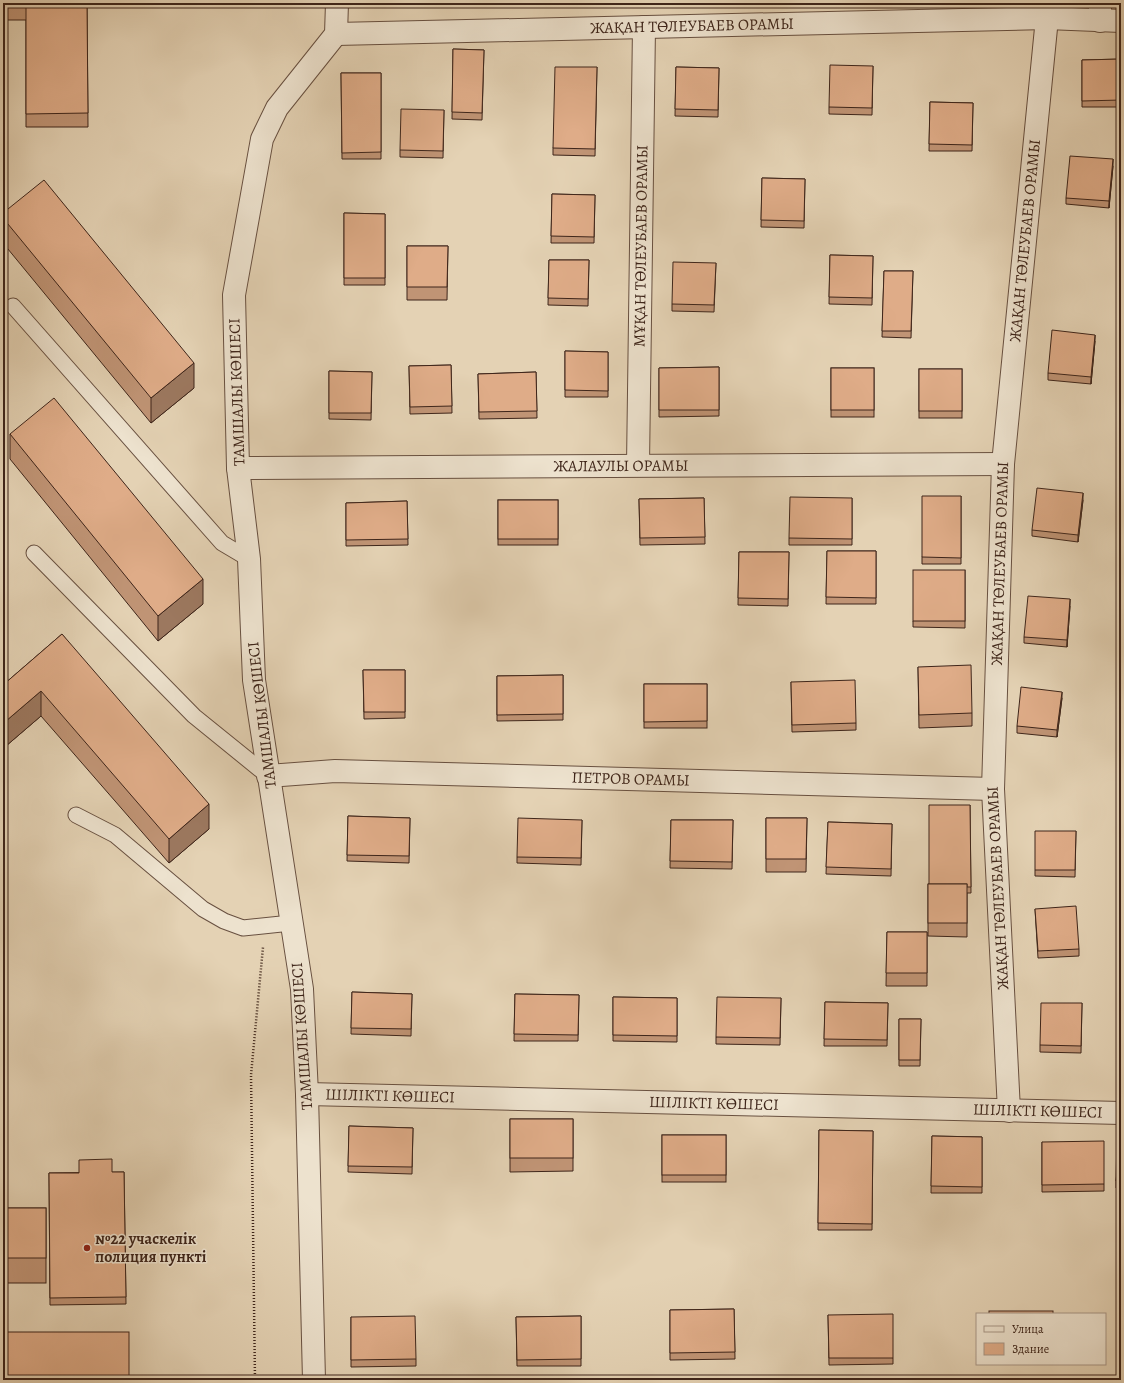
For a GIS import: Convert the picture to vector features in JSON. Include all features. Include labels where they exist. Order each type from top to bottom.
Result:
[{"type":"street","points":[[336,34],[337,3]]},
{"type":"street","name":"ЖАҚАН ТӨЛЕУБАЕВ ОРАМЫ","points":[[336,34],[1047,18],[1107,15]]},
{"type":"street","name":"ЖАҚАН ТӨЛЕУБАЕВ ОРАМЫ","points":[[1009,1111],[993,789],[1003,464],[1047,18]]},
{"type":"street","name":"МҰҚАН ТӨЛЕУБАЕВ ОРАМЫ","points":[[638,465],[644,27]]},
{"type":"street","name":"ТАМШАЛЫ КӨШЕСІ","points":[[314,1380],[307,1094],[302,989],[254,680],[249,559],[238,468],[234,295],[262,139],[277,108],[336,34]]},
{"type":"street","name":"ЖАЛАУЛЫ ОРАМЫ","points":[[238,468],[1003,464]]},
{"type":"street","name":"ПЕТРОВ ОРАМЫ","points":[[268,776],[335,771],[993,789]]},
{"type":"street","name":"ШІЛІКТІ КӨШЕСІ","points":[[307,1094],[1121,1113]]},
{"type":"lane","points":[[13,306],[222,543],[249,559]]},
{"type":"lane","points":[[34,553],[194,716],[268,776]]},
{"type":"lane","points":[[76,815],[115,835],[203,909],[224,921],[243,928],[291,923]]},
{"type":"path","points":[[255,1380],[252,1075],[265,925]]},
{"type":"building","points":[[3,3],[87,3],[88,113],[26,114],[26,7],[3,7]]},
{"type":"building","points":[[453,49],[484,50],[482,113],[452,112]]},
{"type":"building","points":[[1121,59],[1121,100],[1082,101],[1082,60]]},
{"type":"building","points":[[830,65],[873,66],[872,108],[829,107]]},
{"type":"building","points":[[555,67],[597,67],[595,149],[553,148]]},
{"type":"building","points":[[676,67],[719,68],[718,110],[675,109]]},
{"type":"building","points":[[341,73],[381,73],[381,152],[342,153]]},
{"type":"building","points":[[930,102],[973,103],[972,145],[929,144]]},
{"type":"building","points":[[401,109],[444,110],[443,151],[400,150]]},
{"type":"building","points":[[1070,156],[1113,159],[1109,201],[1066,198]]},
{"type":"building","points":[[762,178],[805,179],[804,221],[761,220]]},
{"type":"building","points":[[44,180],[194,363],[151,398],[3,218],[3,213]]},
{"type":"building","points":[[552,194],[595,195],[594,237],[551,236]]},
{"type":"building","points":[[344,213],[385,214],[385,278],[344,278]]},
{"type":"building","points":[[407,246],[448,246],[447,287],[407,287]]},
{"type":"building","points":[[830,255],[873,256],[872,298],[829,297]]},
{"type":"building","points":[[549,260],[589,260],[588,299],[548,298]]},
{"type":"building","points":[[673,262],[716,263],[714,305],[672,304]]},
{"type":"building","points":[[884,271],[913,271],[911,331],[882,331]]},
{"type":"building","points":[[1052,330],[1095,335],[1091,377],[1048,373]]},
{"type":"building","points":[[565,351],[608,352],[608,391],[565,390]]},
{"type":"building","points":[[451,365],[452,406],[410,407],[409,366]]},
{"type":"building","points":[[719,367],[719,410],[659,410],[659,368]]},
{"type":"building","points":[[831,368],[874,368],[874,410],[831,410]]},
{"type":"building","points":[[919,369],[962,369],[962,411],[919,411]]},
{"type":"building","points":[[329,371],[372,372],[371,413],[329,413]]},
{"type":"building","points":[[536,372],[537,411],[479,412],[478,374]]},
{"type":"building","points":[[54,398],[203,579],[158,616],[10,434]]},
{"type":"building","points":[[1037,488],[1083,493],[1078,535],[1032,530]]},
{"type":"building","points":[[922,496],[961,496],[961,558],[922,557]]},
{"type":"building","points":[[790,497],[852,498],[852,539],[789,538]]},
{"type":"building","points":[[704,498],[705,537],[640,538],[639,499]]},
{"type":"building","points":[[498,500],[558,500],[558,539],[498,539]]},
{"type":"building","points":[[407,501],[408,539],[346,540],[346,503]]},
{"type":"building","points":[[827,551],[876,551],[876,598],[826,597]]},
{"type":"building","points":[[739,552],[789,552],[788,599],[738,598]]},
{"type":"building","points":[[913,570],[965,570],[965,621],[913,621]]},
{"type":"building","points":[[1028,596],[1070,599],[1067,640],[1024,637]]},
{"type":"building","points":[[62,634],[209,804],[169,839],[41,691],[6,721],[3,718],[3,685]]},
{"type":"building","points":[[971,665],[972,713],[919,715],[918,667]]},
{"type":"building","points":[[363,670],[405,670],[405,712],[364,712]]},
{"type":"building","points":[[563,675],[563,714],[497,715],[497,676]]},
{"type":"building","points":[[855,680],[856,723],[792,725],[791,682]]},
{"type":"building","points":[[644,684],[707,684],[707,721],[644,722]]},
{"type":"building","points":[[1021,687],[1062,692],[1057,730],[1017,726]]},
{"type":"building","points":[[929,805],[970,805],[971,887],[967,887],[967,884],[929,884]]},
{"type":"building","points":[[348,816],[410,818],[409,856],[347,855]]},
{"type":"building","points":[[518,818],[582,820],[581,858],[517,857]]},
{"type":"building","points":[[766,818],[807,818],[806,859],[766,859]]},
{"type":"building","points":[[671,820],[733,820],[732,862],[670,861]]},
{"type":"building","points":[[828,822],[892,824],[891,869],[826,867]]},
{"type":"building","points":[[1035,831],[1076,831],[1075,870],[1035,870]]},
{"type":"building","points":[[928,884],[967,884],[967,923],[928,923]]},
{"type":"building","points":[[1076,906],[1079,949],[1038,951],[1035,909]]},
{"type":"building","points":[[887,932],[927,932],[927,973],[886,973]]},
{"type":"building","points":[[352,992],[412,994],[411,1029],[351,1028]]},
{"type":"building","points":[[515,994],[579,995],[578,1035],[514,1034]]},
{"type":"building","points":[[613,997],[677,998],[677,1036],[613,1035]]},
{"type":"building","points":[[717,997],[781,998],[780,1038],[716,1037]]},
{"type":"building","points":[[825,1002],[888,1003],[887,1040],[824,1039]]},
{"type":"building","points":[[1041,1003],[1082,1003],[1081,1046],[1040,1045]]},
{"type":"building","points":[[899,1019],[921,1019],[920,1060],[899,1060]]},
{"type":"building","points":[[4,1073],[4,1148],[3,1148]]},
{"type":"building","points":[[510,1119],[573,1119],[573,1158],[510,1158]]},
{"type":"building","points":[[349,1126],[413,1128],[412,1167],[348,1166]]},
{"type":"building","points":[[819,1130],[873,1131],[872,1224],[818,1223]]},
{"type":"building","points":[[662,1135],[726,1135],[726,1175],[662,1175]]},
{"type":"building","points":[[932,1136],[982,1137],[982,1187],[931,1186]]},
{"type":"building","points":[[1117,1138],[1121,1138],[1121,1181],[1116,1181]]},
{"type":"building","points":[[1104,1141],[1104,1184],[1042,1185],[1042,1142]]},
{"type":"building","name":"№22 учаскелік полиция пункті","points":[[112,1159],[112,1172],[124,1172],[126,1297],[50,1298],[49,1173],[79,1173],[79,1160]]},
{"type":"building","points":[[1117,1185],[1121,1185],[1121,1255],[1117,1255]]},
{"type":"building","points":[[3,1208],[46,1208],[46,1258],[3,1258]]},
{"type":"building","points":[[734,1309],[735,1352],[670,1353],[670,1310]]},
{"type":"building","points":[[989,1311],[1053,1311],[1053,1313],[989,1313]]},
{"type":"building","points":[[893,1314],[893,1358],[829,1358],[828,1315]]},
{"type":"building","points":[[415,1316],[416,1359],[351,1360],[351,1317]]},
{"type":"building","points":[[581,1316],[581,1359],[517,1360],[516,1317]]},
{"type":"building","points":[[3,1332],[129,1332],[129,1380],[3,1380]]},
{"type":"place","name":"№22 учаскелік полиция пункті","points":[[87,1248]]}]
